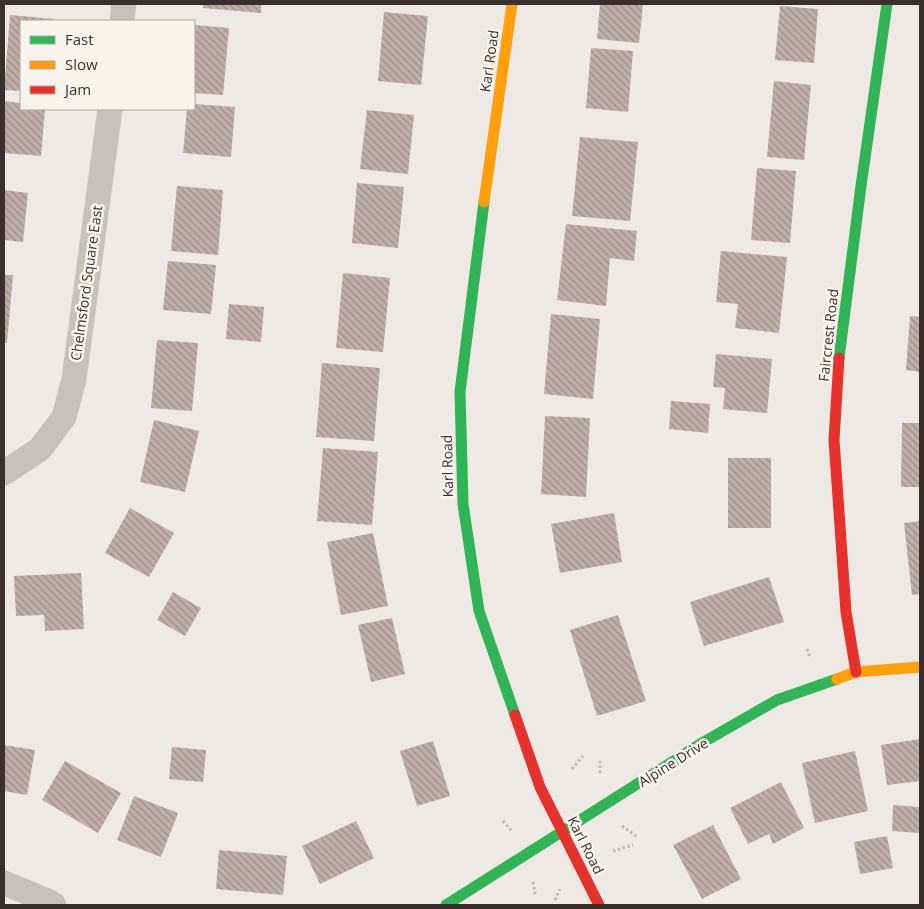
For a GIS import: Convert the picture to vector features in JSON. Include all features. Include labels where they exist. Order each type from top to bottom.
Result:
[{"type":"street","points":[[122,20],[124,4]]},
{"type":"street","name":"Karl Road","points":[[512,4],[460,392],[463,504],[478,611],[540,787],[599,905]]},
{"type":"street","name":"Faircrest Road","points":[[856,672],[846,612],[834,440],[838,362],[887,4]]},
{"type":"street","name":"Chelmsford Square East","points":[[4,473],[40,449],[64,417],[74,379],[110,110]]},
{"type":"street","name":"Alpine Drive","points":[[446,905],[702,743],[778,700],[856,672],[920,667]]},
{"type":"street","points":[[4,883],[54,905]]},
{"type":"path","points":[[572,769],[583,756]]},
{"type":"path","points":[[600,761],[600,779]]},
{"type":"path","points":[[503,821],[512,831]]},
{"type":"path","points":[[622,826],[636,836]]},
{"type":"path","points":[[613,851],[633,845]]},
{"type":"building","points":[[203,4],[261,4],[261,13],[203,8]]},
{"type":"building","points":[[600,4],[643,4],[639,43],[597,39]]},
{"type":"building","points":[[780,6],[818,9],[814,63],[775,60]]},
{"type":"building","points":[[384,12],[428,16],[421,85],[378,81]]},
{"type":"building","points":[[10,15],[54,19],[20,20],[20,91],[4,90]]},
{"type":"building","points":[[195,25],[229,28],[223,95],[195,93]]},
{"type":"building","points":[[591,48],[633,51],[628,112],[586,108]]},
{"type":"building","points":[[774,81],[811,85],[804,160],[767,157]]},
{"type":"building","points":[[4,101],[20,103],[20,110],[45,110],[41,156],[4,153]]},
{"type":"building","points":[[195,104],[235,107],[231,157],[183,153],[187,110],[195,110]]},
{"type":"building","points":[[367,110],[414,115],[408,174],[360,169]]},
{"type":"building","points":[[580,137],[638,142],[630,221],[572,216]]},
{"type":"building","points":[[757,168],[796,171],[790,243],[751,240]]},
{"type":"building","points":[[357,183],[404,187],[398,248],[352,243]]},
{"type":"building","points":[[177,186],[223,190],[218,255],[171,251]]},
{"type":"building","points":[[4,190],[28,193],[23,242],[4,240]]},
{"type":"building","points":[[566,224],[637,231],[634,261],[610,258],[606,306],[557,300]]},
{"type":"building","points":[[721,251],[787,257],[779,333],[735,328],[738,304],[716,302]]},
{"type":"building","points":[[168,261],[216,265],[211,314],[163,310]]},
{"type":"building","points":[[343,273],[390,278],[383,352],[336,348]]},
{"type":"building","points":[[4,275],[13,275],[7,343],[4,342]]},
{"type":"building","points":[[229,304],[264,307],[261,342],[226,339]]},
{"type":"building","points":[[551,314],[600,319],[593,399],[544,394]]},
{"type":"building","points":[[910,316],[920,317],[920,372],[906,370]]},
{"type":"building","points":[[157,340],[198,343],[192,411],[151,408]]},
{"type":"building","points":[[716,354],[772,359],[767,413],[723,409],[725,388],[713,387]]},
{"type":"building","points":[[322,363],[380,368],[374,441],[316,437]]},
{"type":"building","points":[[671,401],[710,404],[708,433],[669,429]]},
{"type":"building","points":[[545,416],[590,418],[586,497],[541,494]]},
{"type":"building","points":[[154,420],[199,431],[185,492],[140,482]]},
{"type":"building","points":[[902,423],[920,423],[920,487],[901,487]]},
{"type":"building","points":[[323,448],[378,452],[372,525],[317,521]]},
{"type":"building","points":[[728,458],[771,458],[771,528],[728,528]]},
{"type":"building","points":[[130,508],[174,533],[149,577],[105,553]]},
{"type":"building","points":[[614,513],[622,562],[560,573],[551,524]]},
{"type":"building","points":[[920,521],[920,594],[912,595],[904,523]]},
{"type":"building","points":[[373,533],[388,606],[341,615],[327,542]]},
{"type":"building","points":[[81,573],[84,629],[45,631],[44,615],[16,616],[14,576]]},
{"type":"building","points":[[769,577],[784,622],[704,646],[690,602]]},
{"type":"building","points":[[173,592],[201,608],[185,636],[157,620]]},
{"type":"building","points":[[618,615],[646,701],[597,716],[570,630]]},
{"type":"building","points":[[392,618],[405,674],[371,682],[358,625]]},
{"type":"building","points":[[920,739],[920,781],[887,785],[881,745]]},
{"type":"building","points":[[433,741],[450,796],[417,806],[400,751]]},
{"type":"building","points":[[4,745],[35,750],[27,795],[4,791]]},
{"type":"building","points":[[172,747],[206,750],[203,782],[169,779]]},
{"type":"building","points":[[855,751],[868,811],[815,823],[802,763]]},
{"type":"building","points":[[65,761],[121,793],[98,833],[42,800]]},
{"type":"building","points":[[781,782],[804,828],[773,844],[769,834],[748,844],[730,808]]},
{"type":"building","points":[[134,796],[178,813],[161,857],[117,840]]},
{"type":"building","points":[[893,805],[920,807],[920,833],[892,831]]},
{"type":"building","points":[[356,821],[374,858],[320,884],[302,846]]},
{"type":"building","points":[[713,825],[741,879],[702,899],[673,845]]},
{"type":"building","points":[[887,836],[893,868],[860,874],[854,842]]},
{"type":"building","points":[[219,850],[287,856],[283,895],[216,889]]},
{"type":"traffic: fast","points":[[839,358],[887,4]]},
{"type":"traffic: fast","points":[[484,202],[460,392],[463,504],[479,611],[515,715]]},
{"type":"traffic: fast","points":[[446,905],[702,743],[777,700],[837,679]]},
{"type":"traffic: slow","points":[[484,202],[512,4]]},
{"type":"traffic: slow","points":[[837,679],[856,672],[920,667]]},
{"type":"traffic: jam","points":[[839,358],[834,440],[846,612],[856,672]]},
{"type":"traffic: jam","points":[[515,715],[540,787],[599,905]]}]
